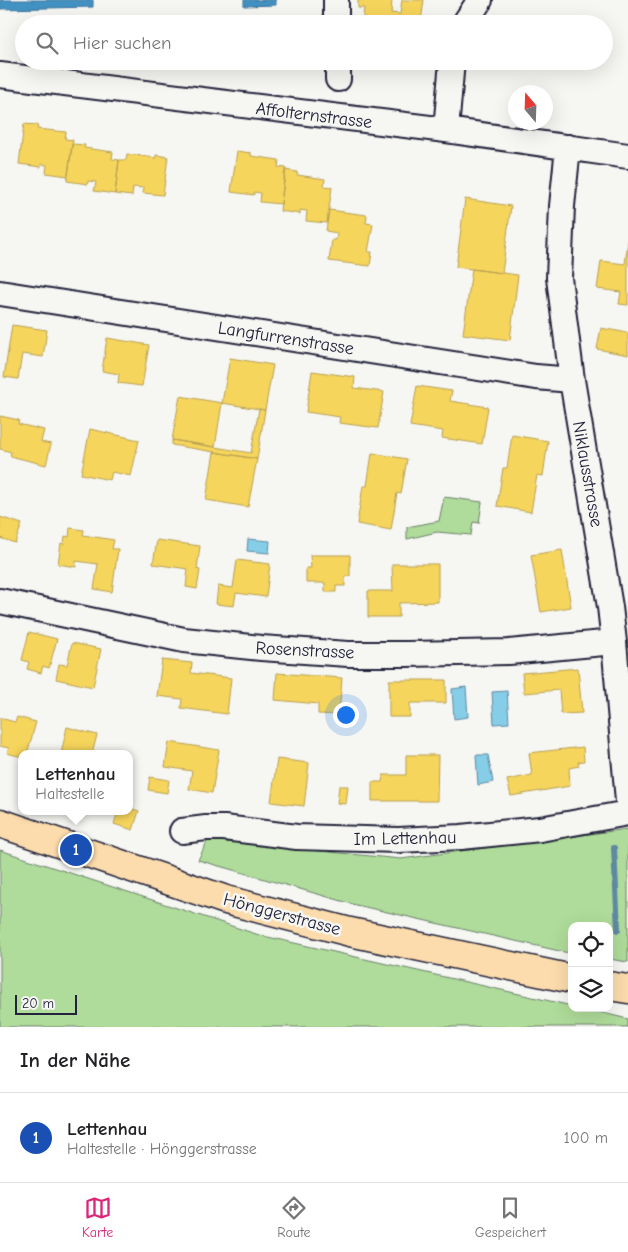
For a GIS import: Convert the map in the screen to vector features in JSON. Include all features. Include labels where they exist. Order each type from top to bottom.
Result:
[{"type":"main road","name":"Hönggerstrasse","points":[[0,823],[226,900],[350,932],[568,978]]},
{"type":"main road","points":[[613,987],[628,989]]},
{"type":"street","points":[[336,0],[336,15]]},
{"type":"street","points":[[470,15],[480,0]]},
{"type":"street","points":[[446,130],[451,70]]},
{"type":"street","name":"Affolternstrasse","points":[[0,74],[238,106],[446,130],[628,156]]},
{"type":"street","name":"Niklausstrasse","points":[[568,147],[558,278],[572,380],[614,642],[628,801]]},
{"type":"street","name":"Langfurrenstrasse","points":[[0,293],[536,377],[572,380]]},
{"type":"street","name":"Rosenstrasse","points":[[0,601],[184,640],[348,654],[510,652],[614,642]]},
{"type":"street","name":"Im Lettenhau","points":[[182,831],[224,828],[297,837],[398,840],[461,837],[540,829],[628,813]]},
{"type":"green space","points":[[444,497],[482,502],[479,523],[473,522],[471,535],[437,532],[407,539],[407,527],[439,521]]},
{"type":"green space","points":[[628,829],[628,962],[613,960],[613,922],[568,922],[568,952],[564,952],[356,905],[198,860],[208,840],[401,859]]},
{"type":"green space","points":[[0,850],[259,935],[568,1005],[568,1012],[599,1012],[628,1019],[628,1027],[0,1027]]},
{"type":"water","points":[[248,539],[270,541],[269,553],[247,551]]},
{"type":"water","points":[[466,687],[468,717],[454,719],[452,689]]},
{"type":"water","points":[[507,691],[509,723],[494,724],[492,692]]},
{"type":"water","points":[[476,755],[488,755],[493,782],[478,785]]},
{"type":"building: Wohnen","points":[[358,0],[392,0],[391,13],[400,14],[402,0],[424,0],[422,15],[363,15],[364,8],[358,8]]},
{"type":"building: Wohnen","points":[[24,124],[38,125],[37,129],[66,132],[65,139],[73,140],[68,176],[46,173],[47,165],[41,164],[41,167],[19,164]]},
{"type":"building: Wohnen","points":[[72,144],[85,145],[84,148],[113,152],[112,159],[119,160],[115,194],[94,191],[96,182],[88,181],[88,184],[67,181]]},
{"type":"building: Wohnen","points":[[237,151],[251,153],[251,156],[279,160],[278,167],[286,168],[281,204],[260,202],[261,193],[254,192],[254,195],[231,192]]},
{"type":"building: Wohnen","points":[[127,154],[156,158],[156,155],[168,157],[163,195],[143,193],[144,188],[133,187],[132,196],[115,194],[119,160],[126,160]]},
{"type":"building: Wohnen","points":[[285,170],[297,172],[297,175],[325,179],[324,186],[332,187],[327,223],[306,221],[307,211],[300,210],[300,214],[280,211]]},
{"type":"building: Wohnen","points":[[465,199],[511,206],[502,273],[456,267]]},
{"type":"building: Wohnen","points":[[329,210],[367,215],[366,223],[373,224],[368,252],[372,252],[370,266],[329,261],[332,240],[336,240],[337,233],[326,231]]},
{"type":"building: Wohnen","points":[[628,241],[628,305],[619,304],[621,292],[597,289],[601,261],[625,264]]},
{"type":"building: Wohnen","points":[[472,269],[518,275],[510,340],[463,334]]},
{"type":"building: Wohnen","points":[[12,325],[47,330],[43,357],[22,354],[18,379],[4,377]]},
{"type":"building: Wohnen","points":[[601,328],[628,333],[628,355],[597,349]]},
{"type":"building: Wohnen","points":[[107,338],[149,345],[142,386],[118,383],[119,374],[102,371]]},
{"type":"building: Wohnen","points":[[230,358],[273,365],[265,410],[222,403]]},
{"type":"building: Wohnen","points":[[312,371],[355,377],[354,388],[384,392],[378,428],[339,423],[340,417],[306,412]]},
{"type":"building: Wohnen","points":[[417,386],[452,391],[450,401],[488,407],[482,444],[442,438],[443,431],[410,426]]},
{"type":"building: Wohnen","points":[[180,396],[222,403],[215,447],[172,440]]},
{"type":"building: Wohnen","points":[[259,409],[265,410],[257,459],[172,445],[172,440],[251,453]]},
{"type":"building: Wohnen","points":[[0,416],[19,420],[18,424],[44,430],[41,442],[51,444],[46,465],[10,456],[11,452],[0,449]]},
{"type":"building: Wohnen","points":[[90,429],[139,440],[131,476],[112,472],[110,480],[81,474]]},
{"type":"building: Wohnen","points":[[512,435],[548,441],[543,476],[537,475],[531,512],[497,506],[503,468],[507,468]]},
{"type":"building: Wohnen","points":[[214,452],[257,459],[248,507],[206,500]]},
{"type":"building: Wohnen","points":[[372,453],[407,459],[401,494],[397,493],[391,530],[357,524],[363,486],[367,486]]},
{"type":"building: Wohnen","points":[[0,517],[22,524],[15,543],[0,538]]},
{"type":"building: Wohnen","points":[[70,528],[84,530],[83,535],[114,540],[112,549],[118,549],[112,592],[94,589],[98,564],[76,561],[76,567],[58,564],[61,543],[64,544],[65,536],[69,537]]},
{"type":"building: Wohnen","points":[[157,540],[200,546],[197,569],[200,570],[197,589],[186,587],[188,569],[153,564]]},
{"type":"building: Wohnen","points":[[562,550],[571,607],[541,612],[531,555]]},
{"type":"building: Wohnen","points":[[310,555],[350,555],[350,576],[345,576],[345,586],[336,586],[336,592],[325,592],[325,583],[306,583],[306,568],[311,568]]},
{"type":"building: Wohnen","points":[[237,560],[270,564],[266,597],[236,593],[234,606],[216,604],[218,586],[233,588]]},
{"type":"building: Wohnen","points":[[392,564],[438,564],[438,602],[399,603],[399,617],[368,617],[368,591],[393,591]]},
{"type":"building: Wohnen","points":[[29,632],[57,639],[49,668],[43,666],[41,673],[27,669],[29,662],[22,660]]},
{"type":"building: Wohnen","points":[[72,643],[101,649],[93,687],[56,679],[59,664],[67,665]]},
{"type":"building: Wohnen","points":[[162,660],[192,663],[191,673],[231,678],[227,714],[181,708],[182,699],[157,696]]},
{"type":"building: Wohnen","points":[[578,668],[582,713],[561,714],[559,690],[524,693],[522,673]]},
{"type":"building: Wohnen","points":[[277,673],[342,678],[339,715],[318,714],[318,704],[275,700]]},
{"type":"building: Wohnen","points":[[389,680],[446,680],[446,703],[410,703],[410,717],[389,717]]},
{"type":"building: Wohnen","points":[[17,717],[36,722],[28,750],[18,750],[18,756],[7,753],[9,748],[0,746],[0,718],[15,722]]},
{"type":"building: Wohnen","points":[[67,727],[97,735],[93,750],[62,750]]},
{"type":"building: Wohnen","points":[[169,742],[219,750],[212,793],[189,789],[192,771],[165,767]]},
{"type":"building: Wohnen","points":[[583,747],[584,761],[578,762],[579,766],[569,768],[570,786],[511,796],[507,780],[532,775],[529,753]]},
{"type":"building: Wohnen","points":[[406,755],[438,755],[437,801],[372,801],[372,782],[382,782],[383,775],[406,775]]},
{"type":"building: Wohnen","points":[[277,759],[309,763],[304,806],[271,802]]},
{"type":"building: Wohnen","points":[[150,777],[169,780],[167,793],[148,790]]},
{"type":"building: Wohnen","points":[[339,786],[348,786],[346,804],[337,803]]},
{"type":"building: Wohnen","points":[[133,809],[139,811],[133,830],[114,824],[117,815],[133,815]]},
{"type":"building: Schulen","points":[[0,0],[93,0],[93,7],[0,9]]},
{"type":"building: Schulen","points":[[244,0],[276,0],[276,5],[244,6]]},
{"type":"waterway","points":[[614,848],[618,930]]},
{"type":"place","name":"Lettenhau","points":[[76,850]]}]
